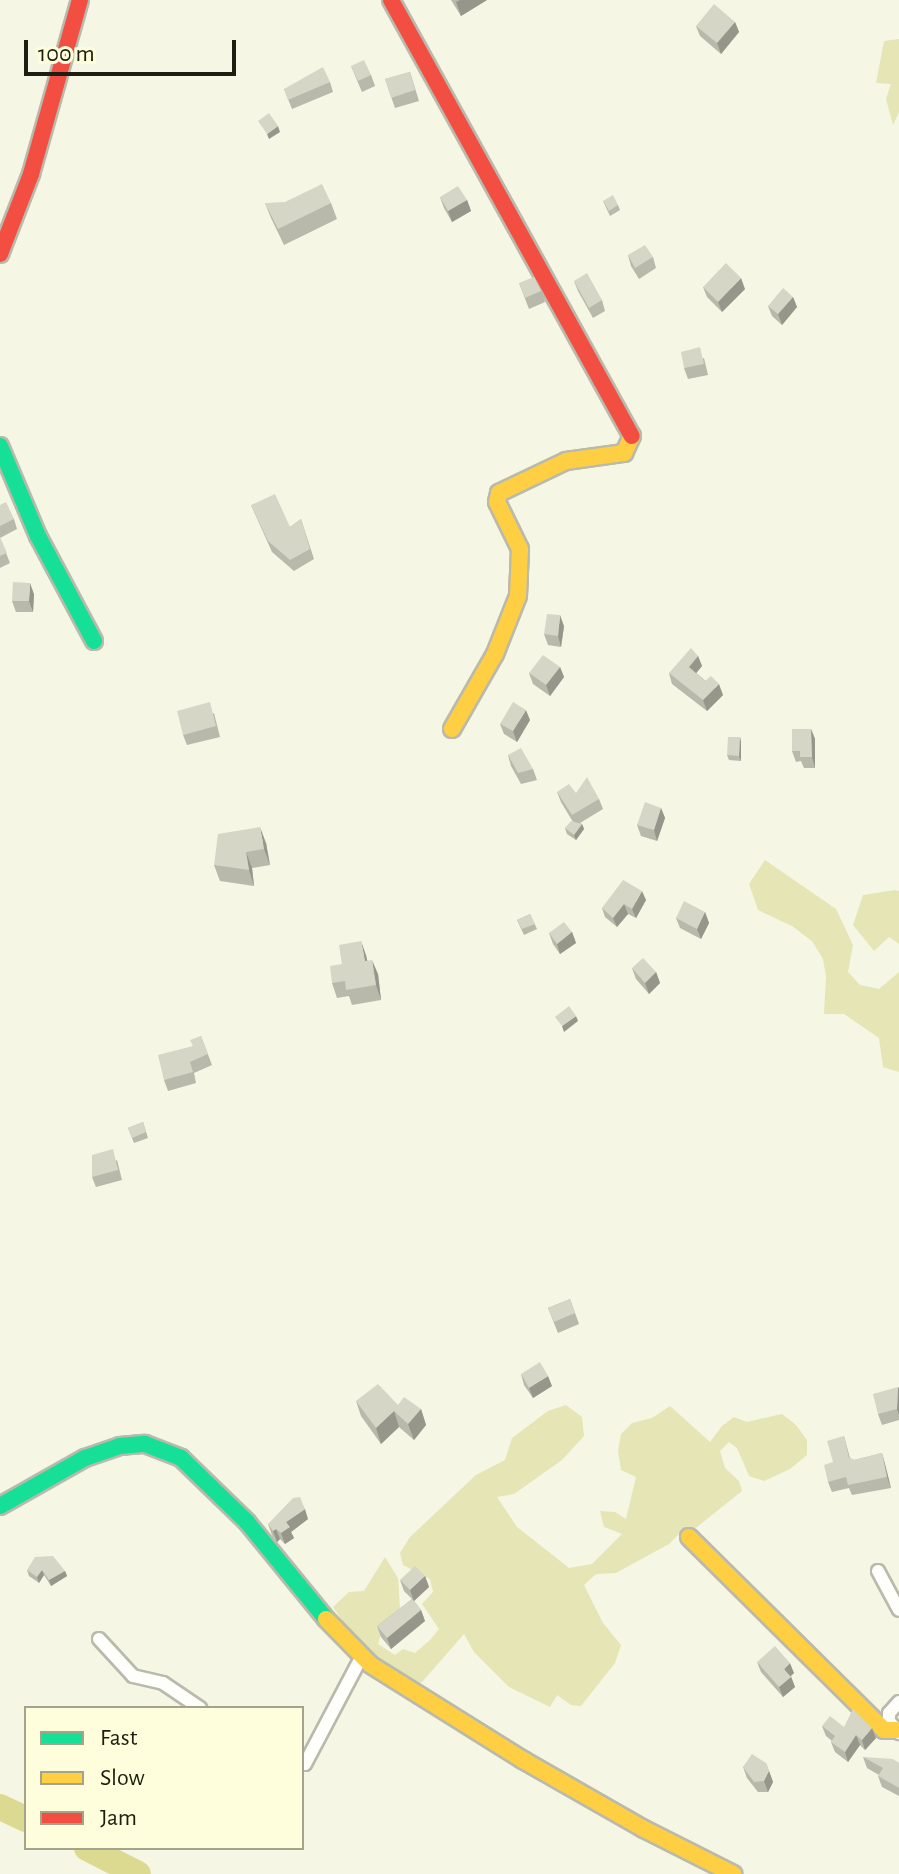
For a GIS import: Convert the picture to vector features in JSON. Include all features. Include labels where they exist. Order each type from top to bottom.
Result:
[{"type":"street","points":[[0,254],[31,174],[80,0]]},
{"type":"street","points":[[391,0],[632,434],[630,446],[624,453],[566,461],[499,493],[497,502],[520,549],[518,596],[495,654],[452,729]]},
{"type":"street","points":[[0,446],[38,536],[94,641]]},
{"type":"street","points":[[0,1506],[101,1452],[145,1444],[181,1458],[247,1522],[317,1610],[371,1665],[523,1760],[644,1829],[733,1874]]},
{"type":"street","points":[[689,1537],[884,1730],[897,1731]]},
{"type":"street","points":[[878,1571],[899,1610]]},
{"type":"street","points":[[99,1639],[133,1676],[163,1683],[197,1706]]},
{"type":"street","points":[[304,1764],[362,1656]]},
{"type":"street","points":[[897,1731],[889,1721],[889,1713],[899,1702]]},
{"type":"green space","points":[[899,39],[899,112],[893,125],[886,99],[891,84],[876,83],[884,41]]},
{"type":"green space","points":[[765,860],[836,909],[853,945],[848,972],[860,985],[879,989],[899,972],[899,1072],[883,1067],[879,1038],[844,1014],[824,1014],[826,976],[823,959],[812,941],[792,926],[758,910],[749,884]]},
{"type":"green space","points":[[899,891],[899,944],[889,937],[874,951],[853,925],[863,895]]},
{"type":"green space","points":[[566,1405],[582,1417],[584,1436],[562,1460],[514,1494],[497,1497],[517,1527],[569,1568],[592,1564],[622,1534],[604,1527],[600,1511],[615,1512],[626,1519],[636,1477],[621,1470],[618,1451],[621,1434],[632,1423],[652,1418],[670,1406],[710,1442],[722,1426],[734,1417],[747,1422],[782,1414],[796,1425],[807,1440],[807,1455],[790,1469],[764,1481],[749,1476],[737,1448],[729,1442],[720,1451],[725,1468],[739,1481],[742,1491],[697,1527],[679,1534],[669,1544],[616,1573],[596,1574],[584,1585],[603,1623],[621,1645],[615,1663],[581,1706],[571,1705],[557,1695],[550,1707],[509,1687],[474,1652],[464,1634],[422,1682],[414,1685],[353,1638],[333,1607],[349,1592],[364,1591],[385,1557],[398,1578],[400,1608],[383,1627],[378,1644],[395,1655],[403,1649],[415,1653],[430,1640],[439,1629],[422,1604],[433,1592],[430,1579],[403,1565],[400,1553],[410,1537],[476,1475],[505,1460],[512,1438],[548,1411]]},
{"type":"building","points":[[714,4],[735,22],[717,43],[696,26]]},
{"type":"building","points":[[364,60],[371,75],[358,81],[351,66]]},
{"type":"building","points":[[323,67],[330,82],[288,100],[284,89]]},
{"type":"building","points":[[410,72],[415,90],[391,98],[385,79]]},
{"type":"building","points":[[269,113],[278,126],[267,134],[258,121]]},
{"type":"building","points":[[322,184],[331,203],[278,229],[265,203],[285,202]]},
{"type":"building","points":[[458,186],[467,200],[448,211],[440,197]]},
{"type":"building","points":[[613,195],[618,205],[609,211],[603,201]]},
{"type":"building","points":[[645,245],[653,257],[635,268],[628,255]]},
{"type":"building","points":[[726,263],[741,278],[718,302],[703,287]]},
{"type":"building","points":[[587,273],[602,300],[589,308],[574,281]]},
{"type":"building","points":[[534,277],[541,291],[525,298],[519,283]]},
{"type":"building","points":[[783,288],[793,297],[778,314],[768,306]]},
{"type":"building","points":[[700,347],[704,364],[684,368],[681,352]]},
{"type":"building","points":[[275,494],[290,527],[301,519],[310,549],[290,560],[268,541],[251,505]]},
{"type":"building","points":[[6,502],[14,519],[0,526],[0,505]]},
{"type":"building","points":[[0,537],[7,553],[0,556]]},
{"type":"building","points":[[13,582],[30,583],[29,601],[12,601]]},
{"type":"building","points":[[547,614],[560,615],[558,636],[544,634]]},
{"type":"building","points":[[691,648],[698,656],[689,667],[705,681],[711,676],[719,684],[703,700],[669,673]]},
{"type":"building","points":[[543,655],[560,667],[546,685],[529,673]]},
{"type":"building","points":[[210,702],[216,726],[183,735],[177,711]]},
{"type":"building","points":[[513,702],[526,710],[513,731],[500,724]]},
{"type":"building","points":[[792,729],[811,729],[812,757],[800,757],[800,751],[792,751]]},
{"type":"building","points":[[728,737],[740,737],[739,756],[727,755]]},
{"type":"building","points":[[521,748],[533,769],[518,773],[508,755]]},
{"type":"building","points":[[587,777],[599,799],[572,815],[557,792],[569,784],[576,793]]},
{"type":"building","points":[[645,802],[661,808],[654,830],[637,825]]},
{"type":"building","points":[[571,821],[582,824],[574,835],[565,828]]},
{"type":"building","points":[[260,827],[264,849],[246,852],[249,870],[214,865],[218,834]]},
{"type":"building","points":[[623,880],[642,891],[632,909],[624,904],[613,918],[602,908]]},
{"type":"building","points":[[684,901],[705,912],[697,929],[676,918]]},
{"type":"building","points":[[530,914],[535,924],[522,929],[517,920]]},
{"type":"building","points":[[564,922],[572,932],[557,944],[549,933]]},
{"type":"building","points":[[361,941],[365,961],[372,960],[376,985],[346,990],[345,981],[332,983],[330,966],[342,964],[339,945]]},
{"type":"building","points":[[643,958],[656,972],[645,983],[632,968]]},
{"type":"building","points":[[569,1006],[576,1016],[562,1026],[555,1017]]},
{"type":"building","points":[[201,1036],[208,1054],[190,1062],[193,1072],[164,1080],[158,1055],[193,1046],[190,1040]]},
{"type":"building","points":[[143,1122],[146,1132],[132,1138],[128,1128]]},
{"type":"building","points":[[113,1149],[118,1170],[92,1177],[92,1155]]},
{"type":"building","points":[[570,1299],[575,1313],[554,1322],[548,1308]]},
{"type":"building","points":[[540,1362],[548,1376],[529,1388],[521,1374]]},
{"type":"building","points":[[378,1384],[398,1405],[404,1397],[421,1409],[408,1424],[394,1411],[376,1428],[356,1401]]},
{"type":"building","points":[[898,1387],[897,1409],[878,1414],[873,1394]]},
{"type":"building","points":[[844,1436],[849,1458],[854,1460],[882,1453],[887,1477],[848,1485],[846,1477],[828,1482],[824,1465],[833,1462],[827,1441]]},
{"type":"building","points":[[300,1497],[305,1509],[286,1522],[290,1527],[281,1533],[276,1529],[273,1531],[268,1524],[293,1498]]},
{"type":"building","points":[[53,1556],[65,1571],[49,1580],[42,1570],[37,1577],[27,1570],[35,1557]]},
{"type":"building","points":[[415,1566],[425,1576],[410,1590],[400,1580]]},
{"type":"building","points":[[412,1599],[421,1610],[387,1638],[377,1626]]},
{"type":"building","points":[[775,1646],[790,1663],[784,1669],[791,1677],[779,1687],[757,1662]]},
{"type":"building","points":[[853,1709],[872,1728],[862,1740],[856,1735],[845,1752],[831,1742],[835,1736],[822,1726],[830,1716],[844,1727]]},
{"type":"building","points":[[752,1754],[766,1763],[769,1771],[764,1781],[754,1782],[743,1767]]},
{"type":"building","points":[[863,1757],[893,1759],[899,1763],[899,1788],[878,1776],[883,1768]]},
{"type":"waterway","points":[[0,1807],[24,1818]]},
{"type":"waterway","points":[[91,1850],[138,1874]]},
{"type":"traffic: fast","points":[[0,446],[38,536],[94,641]]},
{"type":"traffic: fast","points":[[0,1506],[85,1458],[120,1446],[145,1444],[181,1458],[247,1522],[326,1619]]},
{"type":"traffic: slow","points":[[452,729],[495,654],[518,596],[520,549],[497,502],[499,493],[566,461],[624,453],[632,436]]},
{"type":"traffic: slow","points":[[689,1537],[884,1730],[896,1730]]},
{"type":"traffic: slow","points":[[326,1619],[371,1665],[523,1760],[644,1829],[733,1874]]},
{"type":"traffic: jam","points":[[0,254],[31,174],[80,0]]},
{"type":"traffic: jam","points":[[391,0],[632,436]]}]
